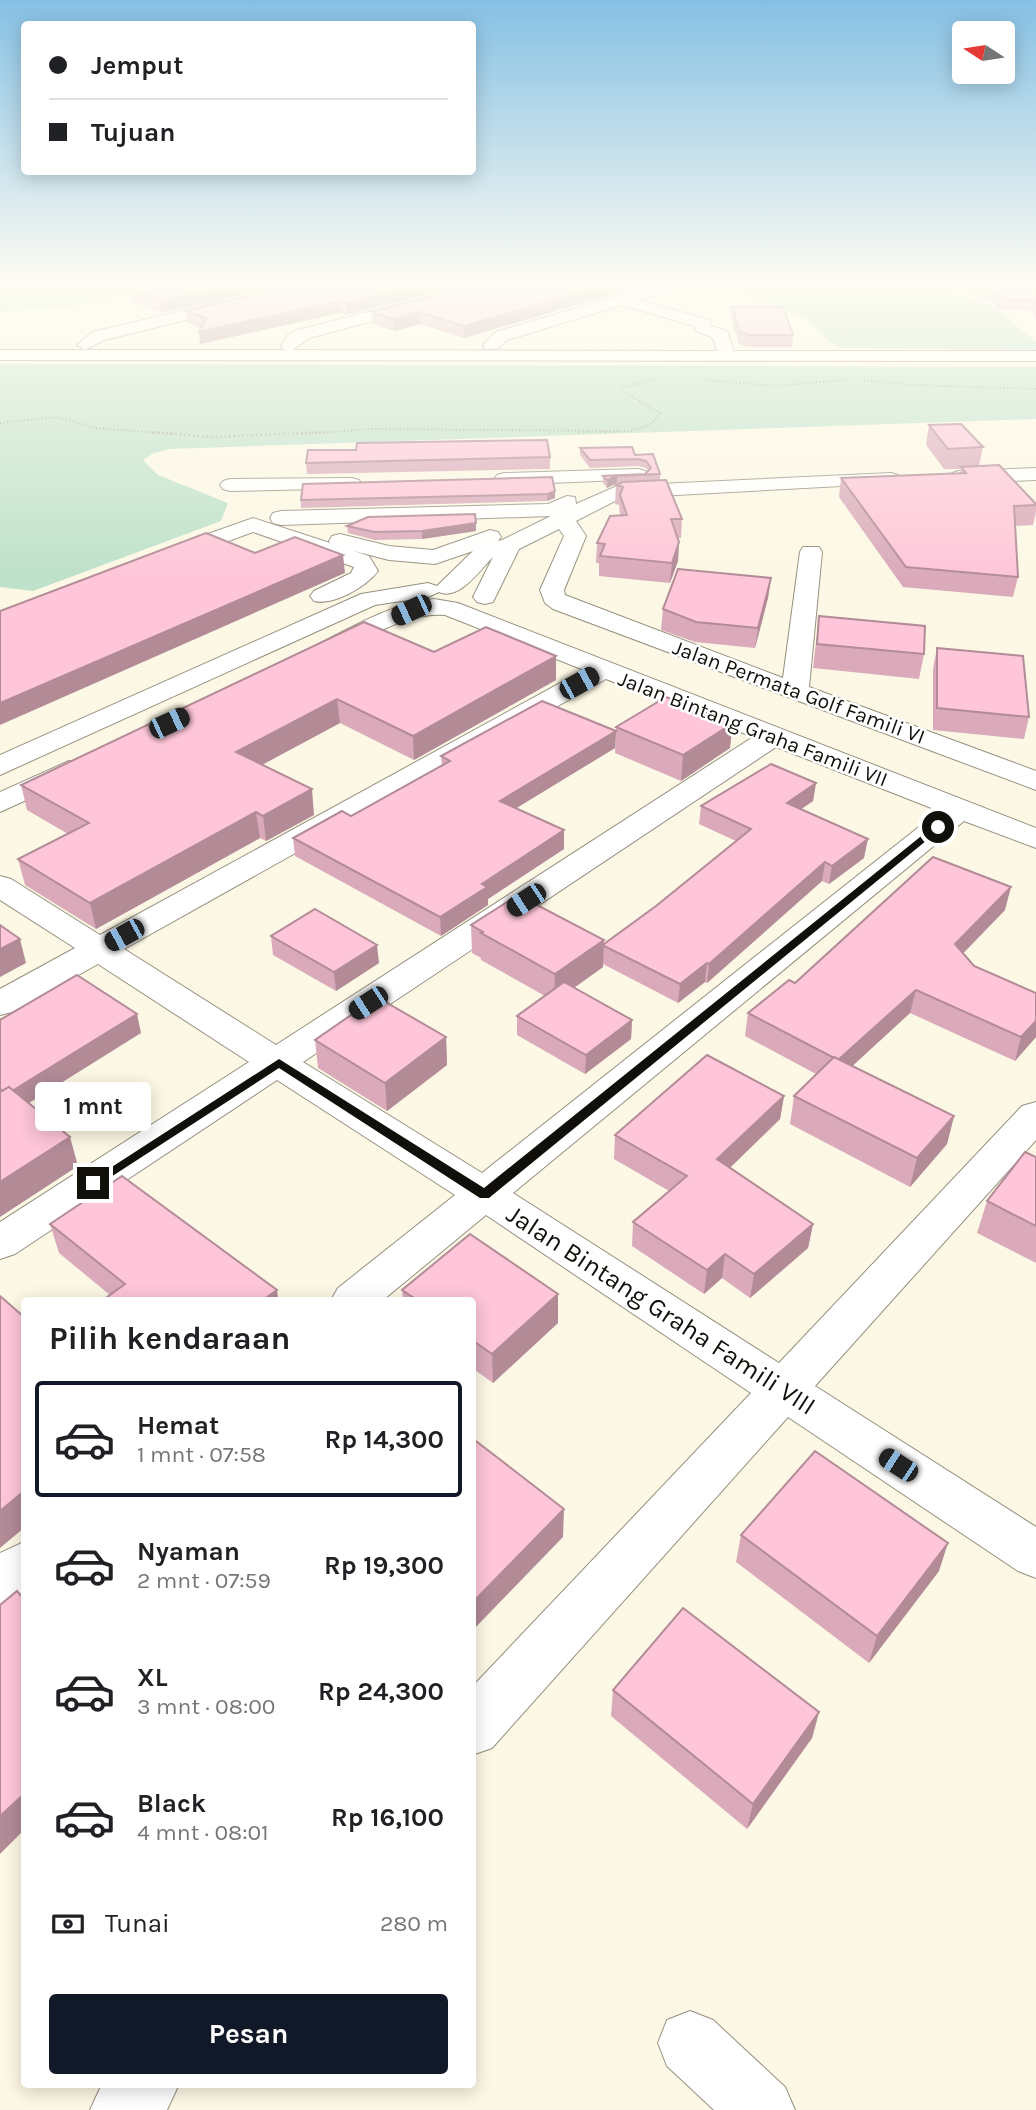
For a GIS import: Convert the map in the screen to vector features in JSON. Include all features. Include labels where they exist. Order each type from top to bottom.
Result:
[{"type":"street","points":[[480,480],[678,472]]},
{"type":"street","points":[[940,477],[1036,474]]},
{"type":"street","points":[[312,656],[411,610],[448,588],[486,551],[510,545],[618,476]]},
{"type":"street","points":[[314,485],[261,510],[363,548],[435,557],[461,550],[617,492],[912,478]]},
{"type":"street","points":[[230,485],[370,483]]},
{"type":"street","points":[[281,518],[558,514]]},
{"type":"street","name":"Jalan Permata Golf Famili VI","points":[[558,514],[575,536],[552,590],[552,598],[562,604],[1036,780]]},
{"type":"street","points":[[0,745],[359,578],[366,571],[361,561],[253,525],[142,566]]},
{"type":"street","points":[[485,597],[510,545]]},
{"type":"street","points":[[795,691],[811,552]]},
{"type":"street","points":[[435,557],[448,588]]},
{"type":"street","points":[[0,765],[369,599],[448,588],[485,597],[1036,813]]},
{"type":"street","name":"Jalan Bintang Graha Famili VII","points":[[448,588],[449,608],[1036,839]]},
{"type":"street","points":[[0,1004],[603,670]]},
{"type":"street","points":[[0,1243],[279,1063],[772,737]]},
{"type":"street","points":[[0,803],[87,762]]},
{"type":"street","points":[[357,1297],[959,810]]},
{"type":"street","name":"Jalan Bintang Graha Famili VIII","points":[[0,886],[484,1194],[1036,1555]]},
{"type":"street","points":[[476,1724],[1036,1115]]},
{"type":"street","points":[[0,1584],[21,1567]]},
{"type":"street","points":[[690,2043],[762,2110]]},
{"type":"street","points":[[123,2110],[142,2088]]},
{"type":"path","points":[[0,423],[58,417],[104,430],[212,437],[306,435],[371,429],[610,433],[638,430],[659,418],[660,413],[656,409],[622,391],[622,387],[644,381]]},
{"type":"path","points":[[723,381],[775,386],[832,381]]},
{"type":"path","points":[[872,381],[912,387],[944,385],[1036,389]]},
{"type":"green space","points":[[0,381],[1036,381],[1036,419],[170,449],[154,453],[143,460],[158,475],[228,503],[221,521],[33,591],[0,587]]},
{"type":"building","points":[[961,424],[983,447],[948,449],[929,425]]},
{"type":"building","points":[[547,440],[550,457],[306,463],[308,450],[356,450],[357,443]]},
{"type":"building","points":[[632,447],[635,455],[653,454],[660,474],[617,476],[607,480],[603,476],[645,474],[651,468],[646,461],[638,459],[590,460],[580,448]]},
{"type":"building","points":[[999,465],[1036,504],[1014,506],[1018,577],[906,567],[841,478],[966,473],[961,467]]},
{"type":"building","points":[[552,477],[555,491],[548,494],[301,500],[303,484]]},
{"type":"building","points":[[666,480],[682,519],[671,519],[679,542],[672,563],[600,556],[605,544],[597,543],[610,516],[627,515],[620,495],[623,487],[616,485],[623,482]]},
{"type":"building","points":[[475,514],[476,523],[422,531],[374,532],[347,526],[368,517]]},
{"type":"building","points":[[206,533],[255,553],[295,537],[343,555],[0,703],[0,611]]},
{"type":"building","points":[[678,569],[771,578],[758,628],[696,622],[663,609]]},
{"type":"building","points":[[819,616],[925,626],[924,654],[817,644]]},
{"type":"building","points":[[364,622],[434,652],[486,627],[556,656],[413,736],[337,699],[236,752],[312,789],[263,816],[256,812],[90,903],[18,859],[89,823],[21,785]]},
{"type":"building","points":[[937,648],[1023,656],[1029,717],[937,708]]},
{"type":"building","points":[[666,697],[733,723],[683,755],[616,727]]},
{"type":"building","points":[[542,701],[616,731],[500,801],[564,830],[482,884],[487,887],[440,917],[293,838],[342,811],[351,816],[450,761],[441,756]]},
{"type":"building","points":[[771,764],[816,783],[787,803],[868,839],[832,866],[825,862],[709,964],[680,984],[604,946],[751,829],[701,806]]},
{"type":"building","points":[[933,857],[1011,887],[955,944],[974,966],[1036,993],[1036,1021],[1021,1037],[916,990],[838,1060],[748,1013],[789,980],[795,983]]},
{"type":"building","points":[[518,895],[604,940],[555,974],[471,925]]},
{"type":"building","points":[[315,909],[377,945],[334,972],[271,936]]},
{"type":"building","points":[[0,925],[20,939],[0,949]]},
{"type":"building","points":[[77,975],[137,1014],[12,1091],[9,1087],[3,1091],[0,1089],[0,1020]]},
{"type":"building","points":[[564,982],[632,1020],[586,1055],[517,1016]]},
{"type":"building","points":[[377,997],[446,1037],[385,1083],[315,1040]]},
{"type":"building","points":[[707,1055],[784,1096],[717,1159],[813,1224],[754,1274],[725,1254],[707,1270],[633,1222],[687,1176],[615,1135]]},
{"type":"building","points":[[834,1057],[954,1116],[917,1158],[794,1096]]},
{"type":"building","points":[[9,1087],[70,1137],[0,1182],[0,1092]]},
{"type":"building","points":[[1025,1152],[1036,1157],[1036,1226],[987,1201]]},
{"type":"building","points":[[122,1176],[277,1290],[267,1297],[107,1297],[125,1284],[50,1224]]},
{"type":"building","points":[[470,1234],[558,1294],[492,1354],[476,1343],[476,1297],[412,1297],[402,1290]]},
{"type":"building","points":[[0,1296],[21,1314],[21,1494],[0,1511]]},
{"type":"building","points":[[476,1441],[564,1509],[476,1599]]},
{"type":"building","points":[[815,1451],[948,1543],[877,1636],[741,1535]]},
{"type":"building","points":[[17,1591],[21,1596],[21,1797],[0,1816],[0,1605]]},
{"type":"building","points":[[683,1608],[819,1712],[753,1804],[613,1690]]},
{"type":"route","points":[[93,1183],[279,1063],[484,1194],[938,827]]}]
